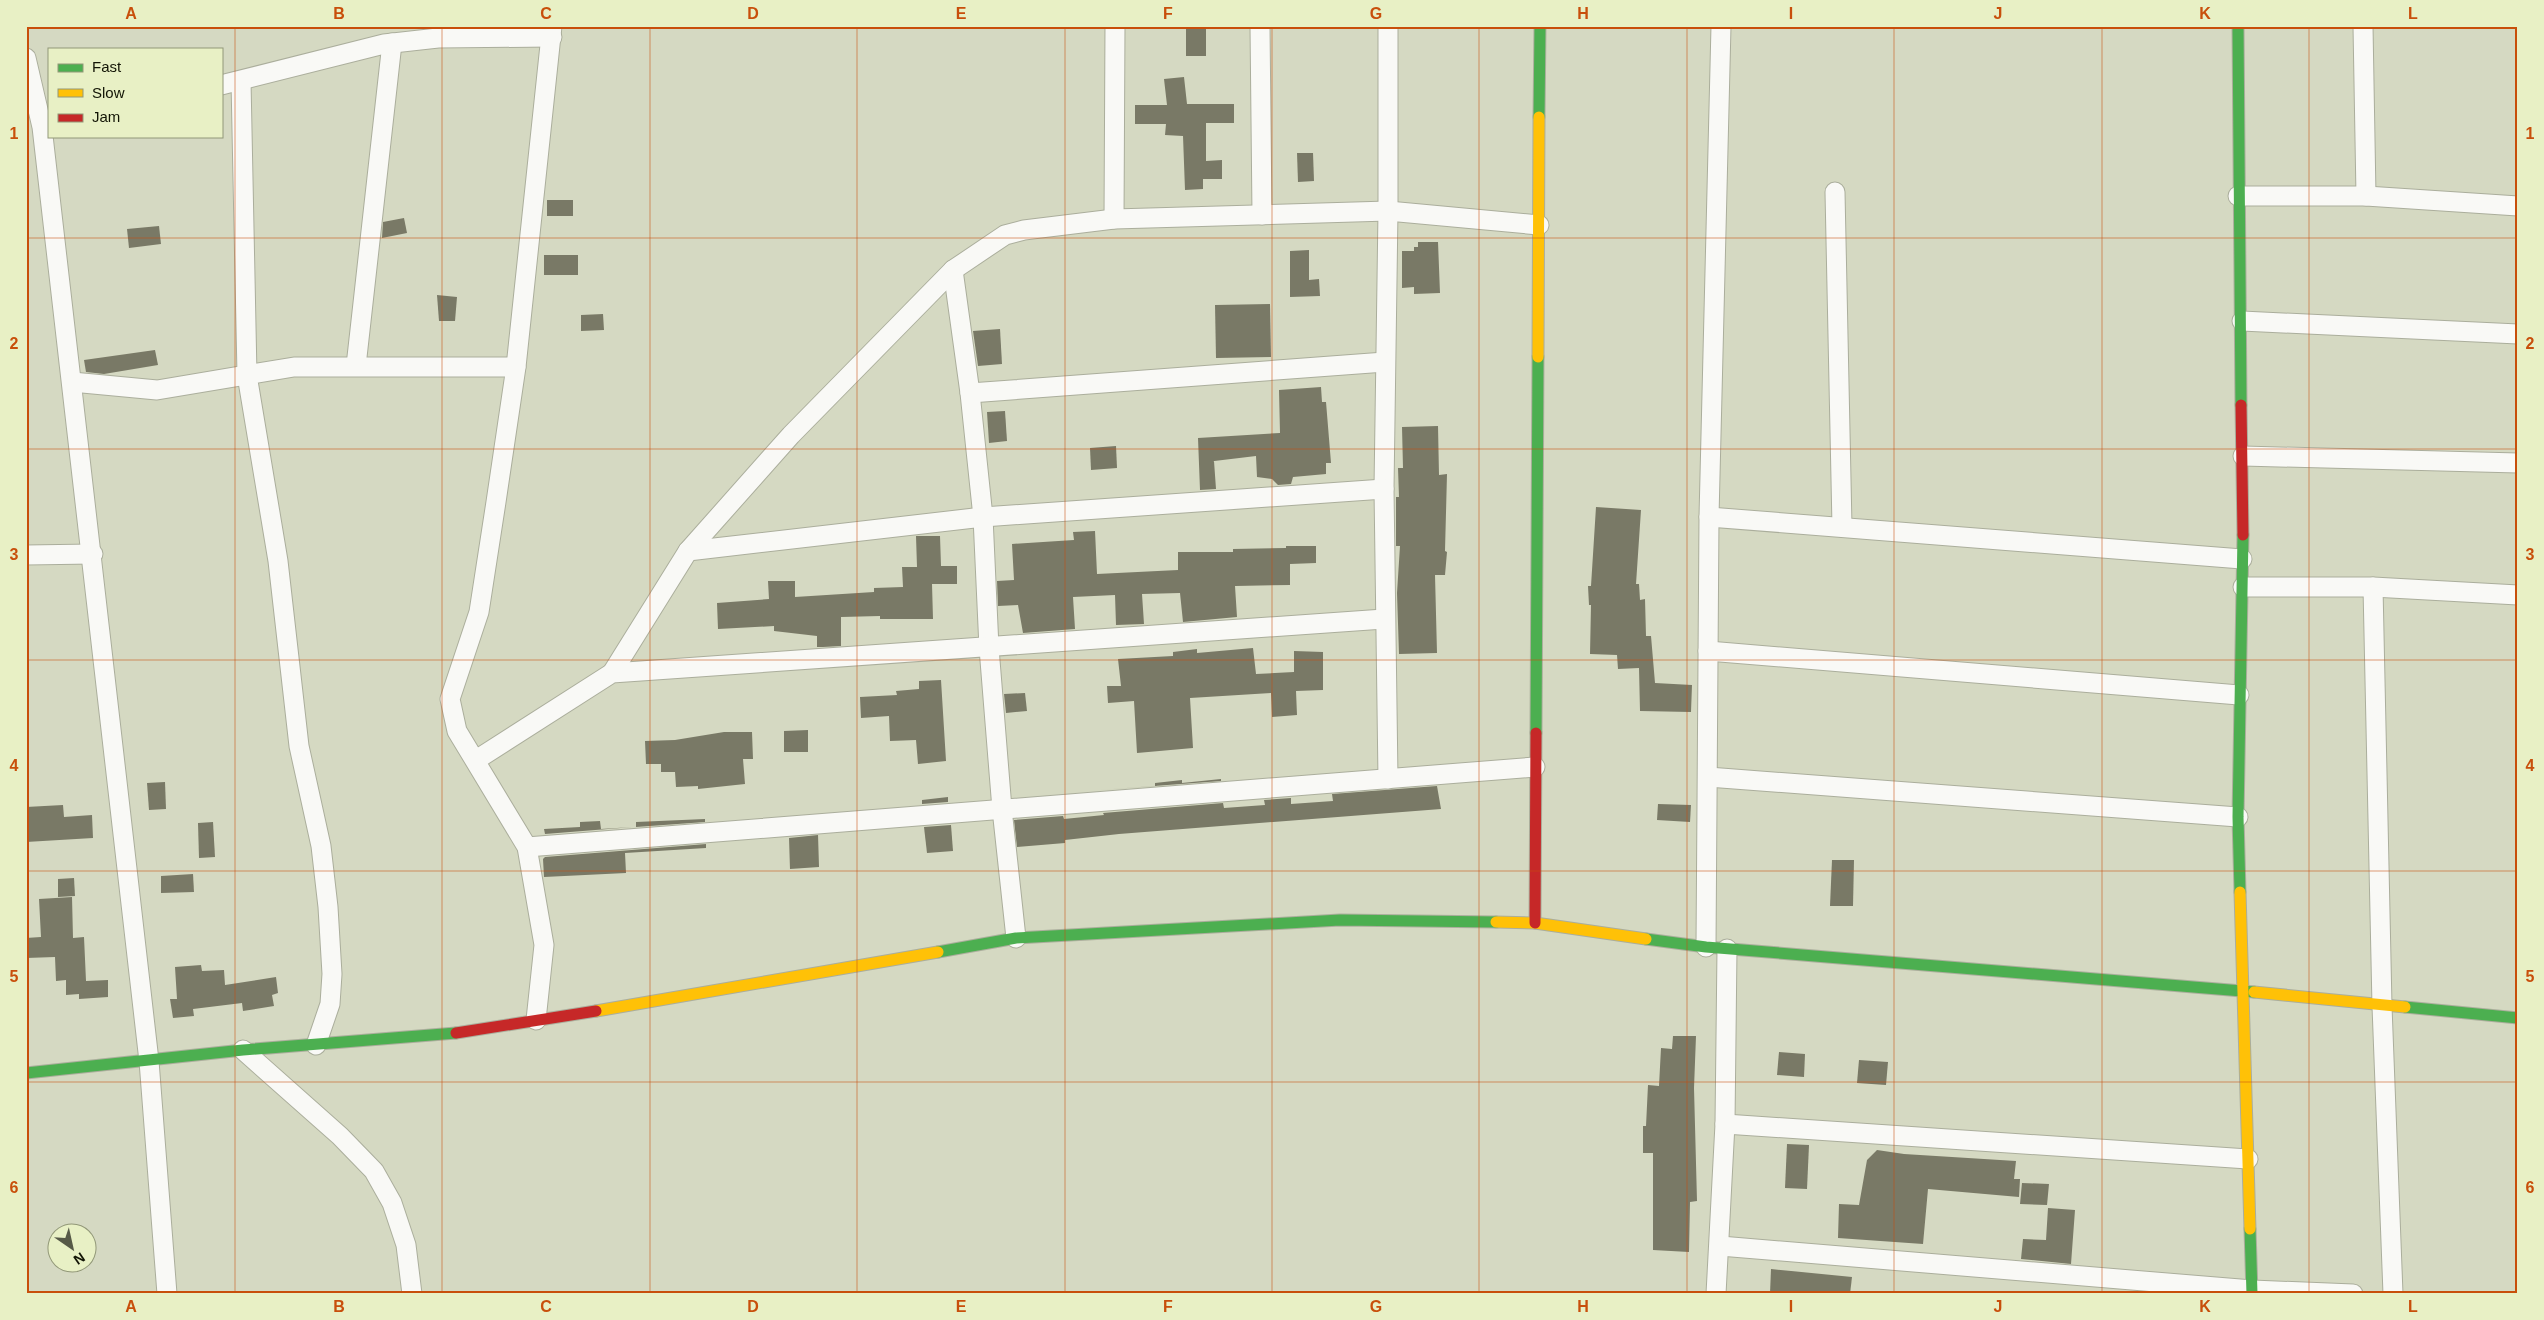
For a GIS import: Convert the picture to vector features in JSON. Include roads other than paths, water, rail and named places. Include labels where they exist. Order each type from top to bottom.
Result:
[{"type":"street","points":[[1114,219],[1115,26]]},
{"type":"street","points":[[1260,26],[1262,215]]},
{"type":"street","points":[[1388,26],[1388,211],[1384,489],[1384,619],[1388,778]]},
{"type":"street","points":[[1535,923],[1540,26]]},
{"type":"street","points":[[1706,947],[1708,517],[1721,26]]},
{"type":"street","points":[[2238,26],[2238,196],[2242,321],[2243,456],[2243,587],[2238,817],[2252,1292]]},
{"type":"street","points":[[2364,26],[2366,196]]},
{"type":"street","points":[[222,85],[392,43],[438,38],[552,32],[516,367],[480,612],[450,699],[457,731],[527,847],[544,945],[536,1020]]},
{"type":"street","points":[[356,366],[392,43]]},
{"type":"street","points":[[26,59],[45,126],[149,1060],[167,1294]]},
{"type":"street","points":[[241,81],[247,375],[278,561],[299,746],[321,846],[327,898],[332,974],[330,1004],[316,1044]]},
{"type":"street","points":[[1835,192],[1842,527]]},
{"type":"street","points":[[2238,196],[2366,196],[2518,206]]},
{"type":"street","points":[[476,760],[612,673],[688,551],[791,436],[952,270],[1005,235],[1024,230],[1114,219],[1388,211],[1539,225]]},
{"type":"street","points":[[952,270],[970,393],[983,517],[989,648],[1002,809],[1016,938]]},
{"type":"street","points":[[2242,321],[2518,334]]},
{"type":"street","points":[[970,393],[1385,362]]},
{"type":"street","points":[[72,382],[157,390],[294,367],[516,367]]},
{"type":"street","points":[[2243,456],[2518,463]]},
{"type":"street","points":[[688,551],[983,517],[1384,489]]},
{"type":"street","points":[[1708,517],[2242,559]]},
{"type":"street","points":[[26,555],[93,554]]},
{"type":"street","points":[[2243,587],[2373,587],[2518,595]]},
{"type":"street","points":[[2373,587],[2382,1006],[2393,1294]]},
{"type":"street","points":[[612,673],[1384,619]]},
{"type":"street","points":[[1708,651],[2240,695]]},
{"type":"street","points":[[527,847],[1535,767]]},
{"type":"street","points":[[1708,777],[2238,817]]},
{"type":"street","points":[[26,1073],[243,1050],[473,1032],[1016,938],[1340,920],[1535,923],[1706,947],[2244,991],[2518,1018]]},
{"type":"street","points":[[1716,1294],[1725,1124],[1727,949]]},
{"type":"street","points":[[243,1050],[340,1136],[374,1171],[392,1203],[406,1245],[412,1294]]},
{"type":"street","points":[[1725,1124],[2248,1159]]},
{"type":"street","points":[[1720,1246],[2252,1292],[2353,1294]]}]
